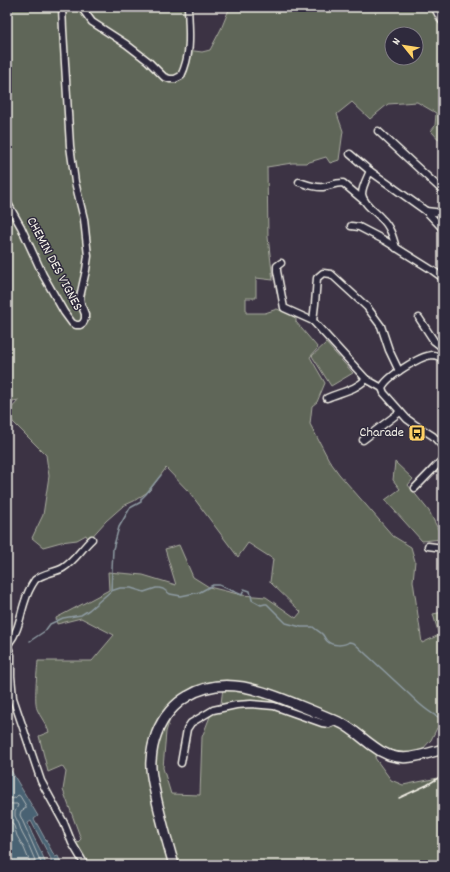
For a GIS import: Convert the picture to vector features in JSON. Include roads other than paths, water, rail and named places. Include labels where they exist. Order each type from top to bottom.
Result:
[{"type":"main road","points":[[436,7],[443,20]]},
{"type":"main road","points":[[174,865],[158,806],[152,779],[151,762],[155,737],[165,716],[174,706],[192,693],[215,686],[251,688],[269,693],[350,728],[378,750],[390,756],[414,758],[443,749]]},
{"type":"street","name":"CHEMIN DES VIGNES","points":[[7,202],[21,227],[43,275],[64,312],[72,323],[76,326],[80,325],[85,320],[85,314],[80,304],[80,297],[88,256],[84,219],[75,182],[70,146],[62,7]]},
{"type":"street","points":[[81,7],[92,22],[126,44],[148,61],[164,77],[170,79],[175,79],[181,76],[187,61],[190,42],[188,7]]},
{"type":"street","points":[[378,131],[443,191]]},
{"type":"street","points":[[350,154],[370,171],[426,211],[441,227]]},
{"type":"street","points":[[364,201],[362,190],[370,171]]},
{"type":"street","points":[[299,182],[317,187],[324,187],[343,182],[387,225],[390,229],[396,248]]},
{"type":"street","points":[[426,211],[443,214],[439,220],[441,227]]},
{"type":"street","points":[[351,226],[359,227],[396,248],[443,278]]},
{"type":"street","points":[[281,263],[277,266],[277,271],[284,308],[313,321],[366,379],[382,388],[384,393],[400,412],[414,424],[433,436],[443,447]]},
{"type":"street","points":[[313,321],[317,278],[323,273],[331,274],[367,307],[381,326],[389,350],[399,371]]},
{"type":"street","points":[[419,318],[434,341],[443,348]]},
{"type":"street","points":[[382,388],[386,381],[399,371],[425,357],[433,355],[443,360]]},
{"type":"street","points":[[327,398],[340,392],[352,389],[363,383],[366,379]]},
{"type":"street","points":[[363,440],[400,412]]},
{"type":"street","points":[[415,488],[443,459]]},
{"type":"street","points":[[85,865],[72,843],[64,823],[41,781],[13,698],[11,662],[7,644],[18,628],[25,601],[35,580],[44,575],[58,571],[70,563],[92,540]]},
{"type":"street","points":[[428,546],[443,548]]},
{"type":"street","points":[[181,763],[187,729],[191,723],[213,710],[236,705],[258,704],[274,706],[322,723],[329,724],[336,721]]},
{"type":"water","points":[[7,764],[38,816],[34,819],[55,857],[58,856],[62,865],[51,865],[51,859],[31,821],[28,823],[46,865],[7,865]]},
{"type":"waterway","points":[[111,591],[113,549],[119,527],[130,508],[141,502],[141,499],[161,475]]},
{"type":"waterway","points":[[30,641],[45,631],[50,624],[63,618],[81,615],[111,591],[120,588],[131,588],[144,592],[159,588],[170,594],[181,596],[200,592],[213,585],[219,585],[242,595],[244,589],[250,591],[252,600],[261,605],[267,604],[286,623],[301,627],[313,627],[322,634],[329,643],[335,645],[341,645],[349,642],[354,643],[421,705],[434,715],[443,719]]},
{"type":"railway","points":[[399,798],[427,785],[443,775]]},
{"type":"place","name":"Charade","points":[[417,433]]}]
